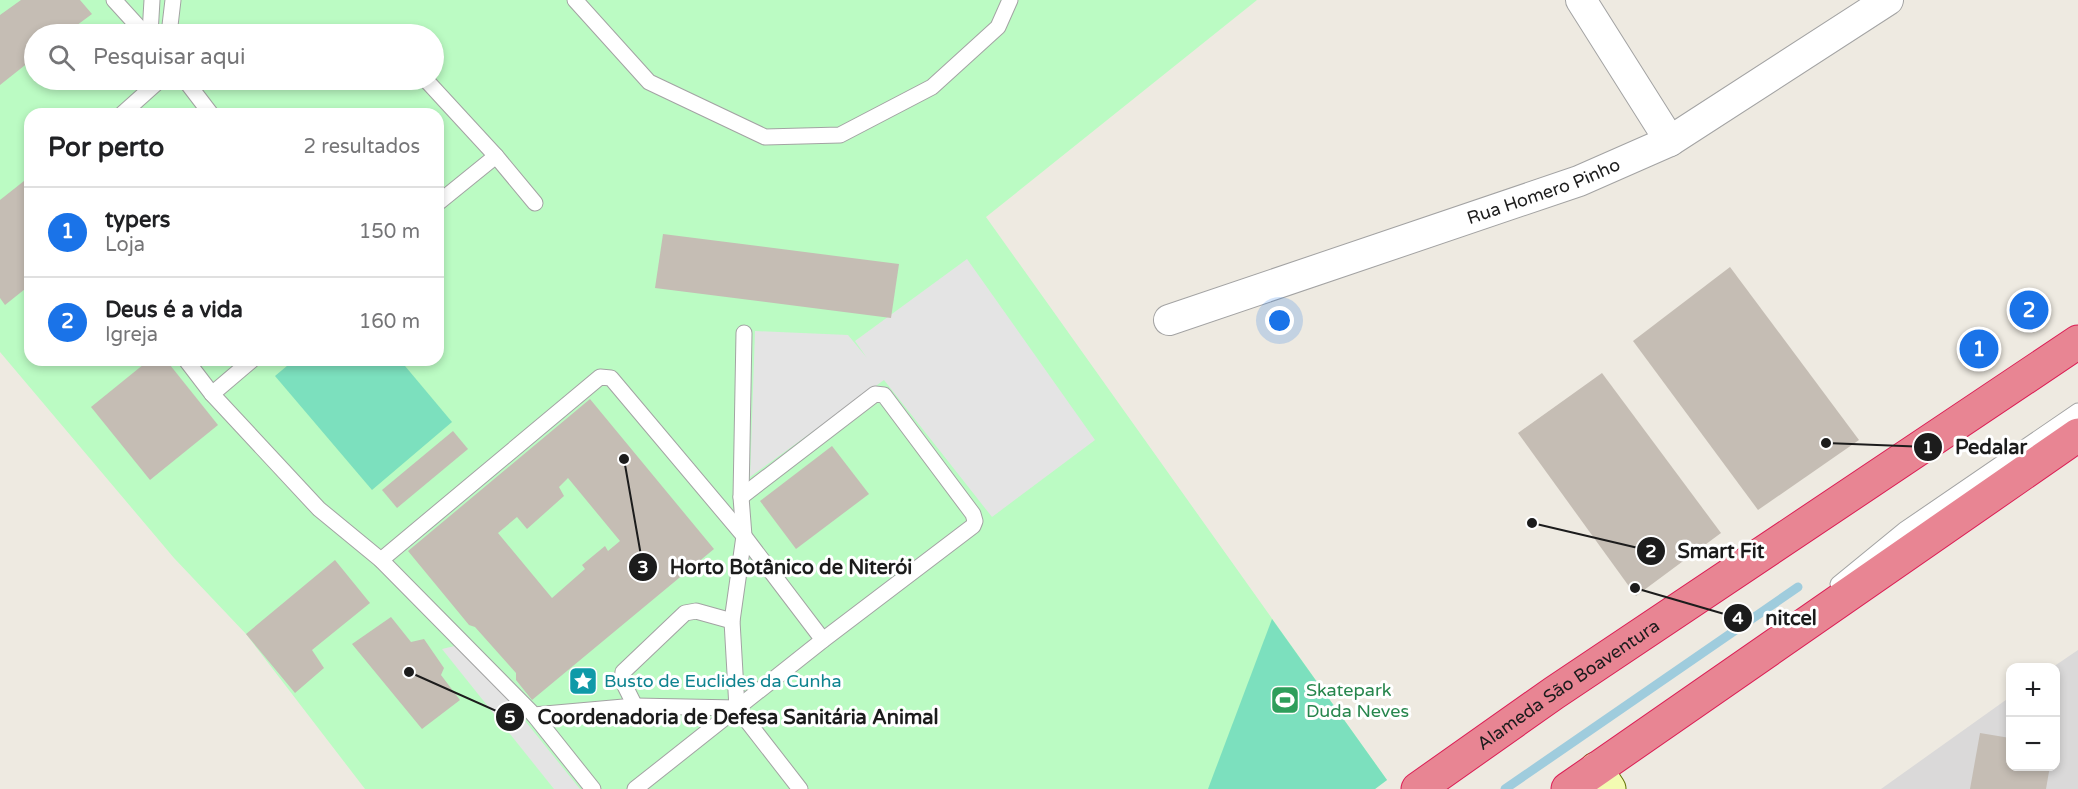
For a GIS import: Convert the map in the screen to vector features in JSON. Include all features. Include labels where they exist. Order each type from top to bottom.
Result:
[{"type":"highway","name":"Alameda São Boaventura","points":[[1418,789],[1554,693],[2078,342]]},
{"type":"highway","points":[[1568,789],[1603,779],[1741,669],[2078,435]]},
{"type":"street","points":[[1581,0],[1670,141]]},
{"type":"street","name":"Rua Homero Pinho","points":[[1169,320],[1579,181],[1670,141],[1888,0]]},
{"type":"lane","points":[[114,0],[137,24]]},
{"type":"lane","points":[[151,24],[152,0]]},
{"type":"lane","points":[[170,24],[173,0]]},
{"type":"lane","points":[[575,0],[649,82],[765,137],[840,135],[932,87],[998,27],[1010,0]]},
{"type":"lane","points":[[129,108],[149,90]]},
{"type":"lane","points":[[193,90],[206,108]]},
{"type":"lane","points":[[435,90],[496,156],[535,203]]},
{"type":"lane","points":[[444,198],[496,156]]},
{"type":"lane","points":[[744,333],[741,496],[744,536],[732,621],[737,708],[800,789]]},
{"type":"lane","points":[[191,366],[212,394],[319,509],[381,560],[534,715],[593,789]]},
{"type":"lane","points":[[212,394],[245,366]]},
{"type":"lane","points":[[381,560],[600,377],[606,376],[611,378],[744,536],[823,640]]},
{"type":"lane","points":[[635,789],[823,640],[973,526],[975,521],[973,514],[887,399],[879,394],[874,394],[741,496]]},
{"type":"lane","points":[[1741,669],[1851,572],[1904,530],[2078,411]]},
{"type":"lane","points":[[635,706],[622,680],[623,672],[685,613],[696,611],[732,621]]},
{"type":"lane","points":[[534,715],[635,706],[737,708]]},
{"type":"shaded area","points":[[967,259],[1095,440],[992,517],[884,380],[750,477],[755,331],[848,335],[867,358],[855,341]]},
{"type":"shaded area","points":[[463,644],[580,789],[554,789],[442,649]]},
{"type":"shaded area","points":[[2078,650],[2078,789],[1881,789],[2006,700],[2006,771],[2060,771],[2059,663]]},
{"type":"green space","points":[[0,0],[1257,0],[986,217],[1387,780],[1375,789],[365,789],[246,634],[174,558],[0,352]]},
{"type":"green space","points":[[287,366],[405,366],[452,422],[372,490],[275,376]]},
{"type":"green space","name":"Skatepark Duda Neves","points":[[1272,619],[1387,780],[1375,789],[1208,789]]},
{"type":"building","points":[[21,0],[80,0],[92,14],[78,24],[24,24],[24,66],[0,85],[0,15]]},
{"type":"building","points":[[24,181],[24,290],[5,305],[0,298],[0,200]]},
{"type":"building","points":[[663,234],[899,264],[891,318],[655,288]]},
{"type":"building","points":[[1730,267],[1859,440],[1758,510],[1633,341]]},
{"type":"building","points":[[142,366],[171,366],[218,425],[150,480],[91,407]]},
{"type":"building","points":[[1602,373],[1721,533],[1636,596],[1518,433]]},
{"type":"building","points":[[590,399],[714,549],[532,700],[516,680],[516,673],[475,627],[469,625],[408,551]],"holes":[[[568,478],[620,541],[608,551],[605,546],[582,565],[585,569],[552,598],[498,533],[517,517],[527,529],[564,496],[559,487]]]},
{"type":"building","points":[[453,431],[468,449],[397,508],[382,490]]},
{"type":"building","points":[[832,446],[869,494],[796,549],[760,501]]},
{"type":"building","points":[[335,560],[370,603],[312,650],[324,668],[295,693],[246,634]]},
{"type":"building","points":[[391,617],[411,642],[424,639],[444,668],[441,675],[460,700],[422,729],[352,644]]},
{"type":"building","points":[[1980,733],[2006,737],[2006,771],[2049,771],[2046,789],[1970,789]]},
{"type":"waterway","points":[[1505,789],[1798,587]]},
{"type":"place","name":"Deus é a vida","points":[[2029,310]]},
{"type":"place","name":"typers","points":[[1979,349]]},
{"type":"place","name":"Pedalar","points":[[1826,443]]},
{"type":"place","name":"Horto Botânico de Niterói","points":[[624,459]]},
{"type":"place","name":"Smart Fit","points":[[1532,523]]},
{"type":"place","name":"nitcel","points":[[1635,588]]},
{"type":"place","name":"Coordenadoria de Defesa Sanitária Animal","points":[[409,672]]},
{"type":"place","name":"Busto de Euclides da Cunha","points":[[583,681]]},
{"type":"place","name":"Skatepark Duda Neves","points":[[1285,700]]}]
